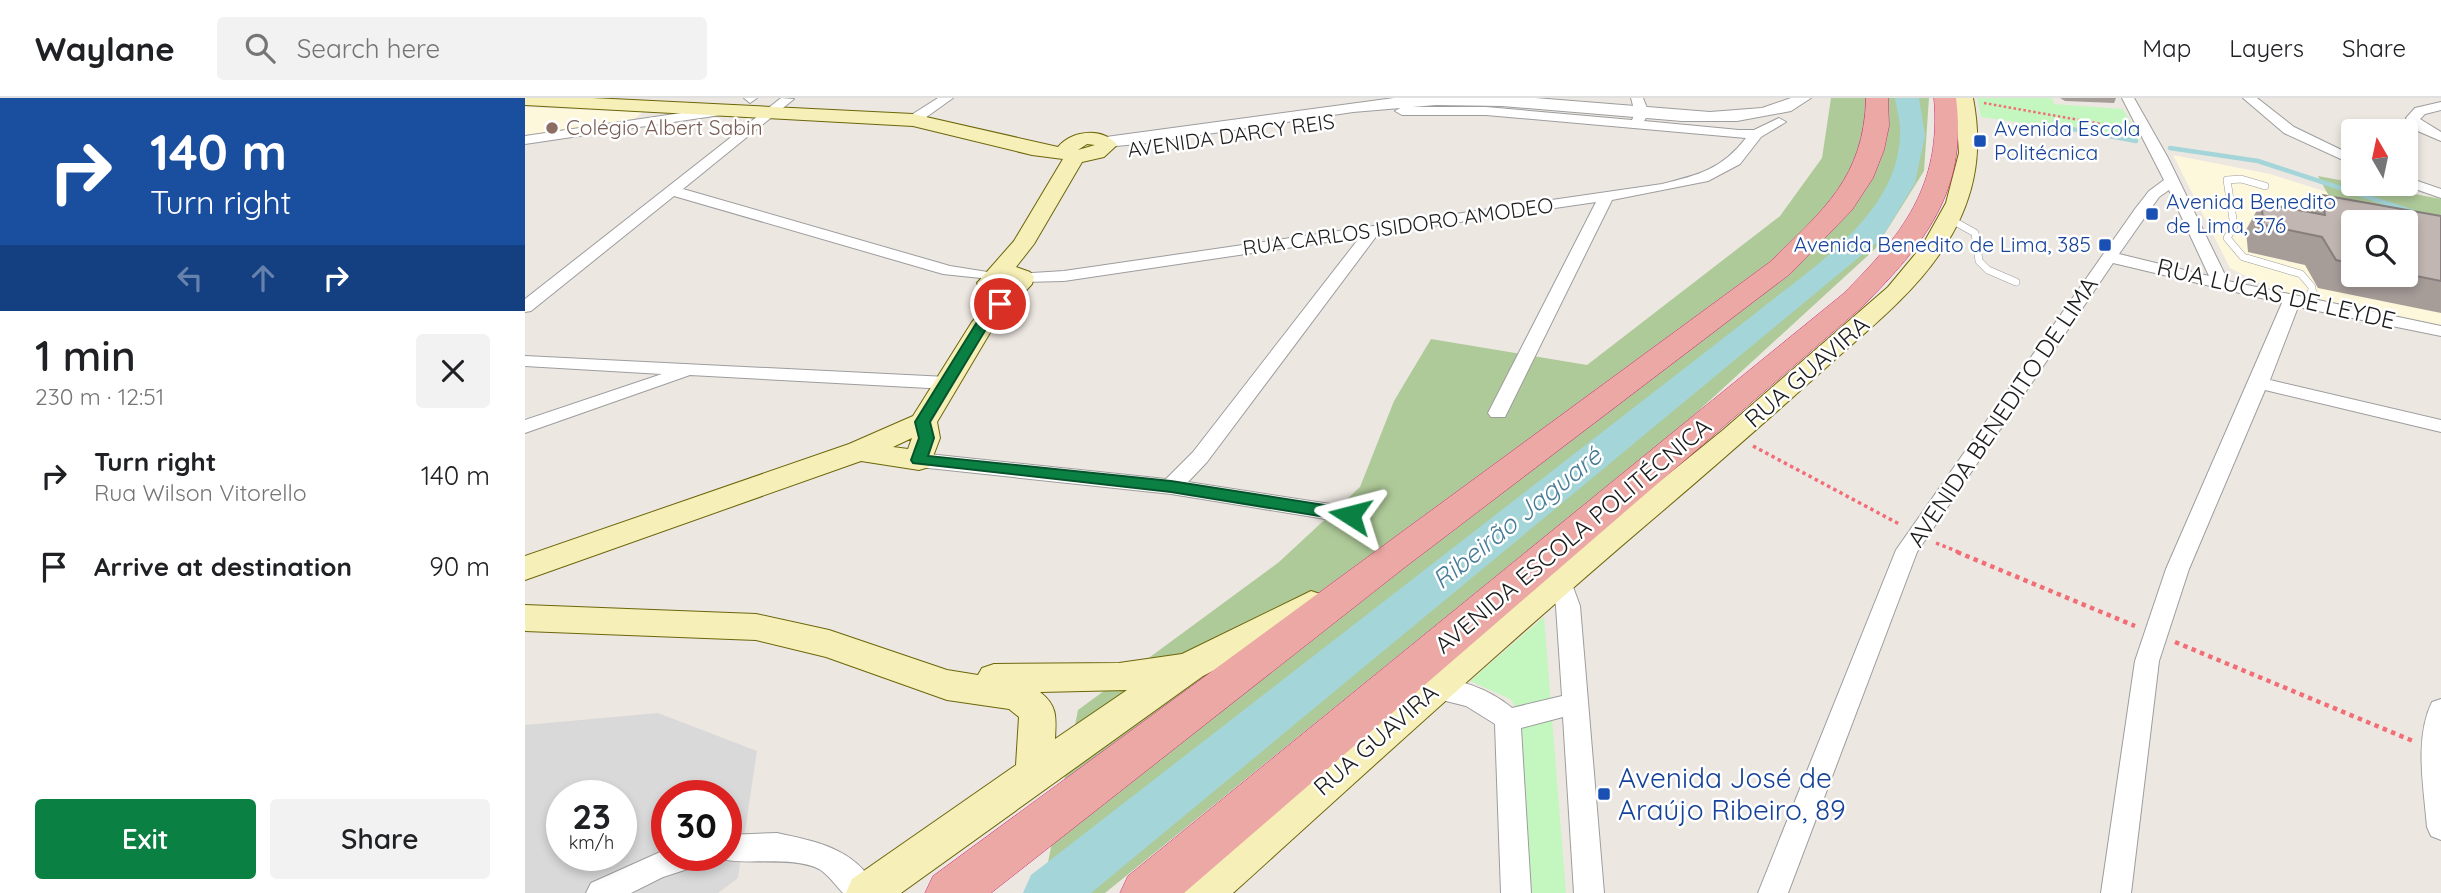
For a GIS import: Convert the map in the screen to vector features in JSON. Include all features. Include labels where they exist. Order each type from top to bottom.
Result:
[{"type":"highway","points":[[951,893],[1390,558],[1780,268],[1835,213],[1860,178],[1877,126],[1877,98]]},
{"type":"highway","name":"AVENIDA ESCOLA POLITÉCNICA","points":[[1146,893],[1337,754],[1853,300],[1891,263],[1928,209],[1944,167],[1958,99]]},
{"type":"main road","points":[[525,100],[704,108],[751,98],[930,108],[1022,132],[1075,150]]},
{"type":"main road","name":"RUA GUAVIRA","points":[[1212,889],[1337,754],[1435,689],[1560,579],[1733,436],[1896,292],[1919,268],[1950,219],[1964,187],[1972,128],[1958,99]]},
{"type":"main road","points":[[731,104],[770,111],[913,120],[1032,149],[1075,150]]},
{"type":"main road","points":[[525,568],[859,450],[923,422],[984,322],[1075,150],[1095,138],[1101,147]]},
{"type":"main road","points":[[859,450],[919,460],[926,438],[923,422]]},
{"type":"main road","points":[[865,893],[1034,773],[1191,667],[1285,619],[1390,558]]},
{"type":"main road","points":[[525,618],[756,627],[817,641],[913,671],[947,685],[1018,695],[1038,711],[1034,773]]},
{"type":"main road","points":[[913,671],[956,671],[1001,680],[1119,677],[1191,667]]},
{"type":"main road","points":[[908,893],[938,842]]},
{"type":"street","points":[[913,120],[947,98]]},
{"type":"street","name":"AVENIDA DARCY REIS","points":[[1101,147],[1194,144],[1397,104],[1474,99],[1724,116],[1763,112],[1803,98]]},
{"type":"street","points":[[2128,98],[2221,284]]},
{"type":"street","points":[[2249,98],[2289,130],[2341,155]]},
{"type":"street","points":[[525,307],[788,99]]},
{"type":"street","points":[[525,140],[659,120],[731,104]]},
{"type":"street","points":[[2441,106],[2420,111],[2413,118],[2418,126],[2441,137]]},
{"type":"street","points":[[659,120],[704,108]]},
{"type":"street","name":"AVENIDA DARCY REIS","points":[[1638,112],[1756,134]]},
{"type":"street","points":[[1756,134],[1779,122]]},
{"type":"street","name":"RUA CARLOS ISIDORO AMODEO","points":[[672,191],[949,271],[1004,281],[1064,276],[1606,197],[1703,178],[1735,161],[1756,134]]},
{"type":"street","name":"AVENIDA BENEDITO DE LIMA","points":[[1773,893],[1907,550],[2142,210],[2154,194],[2171,183]]},
{"type":"street","points":[[2419,186],[2441,194]]},
{"type":"street","points":[[1498,413],[1606,197]]},
{"type":"street","points":[[1171,486],[1199,457],[1373,231]]},
{"type":"street","name":"RUA LUCAS DE LEYDE","points":[[2110,257],[2221,284],[2441,331]]},
{"type":"street","points":[[2116,893],[2147,661],[2154,634],[2208,499],[2260,383],[2302,302]]},
{"type":"street","points":[[525,361],[947,383]]},
{"type":"street","points":[[525,427],[692,370]]},
{"type":"street","points":[[2260,383],[2441,426]]},
{"type":"street","points":[[919,460],[1171,486],[1350,515]]},
{"type":"street","points":[[1560,579],[1568,606],[1573,704],[1589,893]]},
{"type":"street","points":[[1435,689],[1472,695],[1490,703],[1508,720],[1516,893]]},
{"type":"street","points":[[1508,720],[1573,704]]},
{"type":"street","points":[[2441,710],[2435,750],[2441,827]]},
{"type":"street","points":[[742,847],[777,846],[828,858],[865,893]]},
{"type":"street","points":[[601,893],[651,869]]},
{"type":"lane","points":[[2265,186],[2241,179],[2227,180],[2237,223],[2227,238],[2242,258],[2305,278],[2312,288],[2302,302]]},
{"type":"lane","points":[[1950,219],[1976,232],[1980,239],[1979,261],[1988,270],[2016,282]]},
{"type":"path","points":[[1958,99],[2147,132]]},
{"type":"path","points":[[1733,436],[1918,534],[2435,750]]},
{"type":"shaded area","name":"Colégio Albert Sabin","points":[[525,107],[643,112],[633,120],[525,136]]},
{"type":"shaded area","points":[[2173,155],[2270,174],[2384,210],[2341,210],[2341,287],[2418,287],[2418,221],[2441,228],[2441,325],[2273,290],[2230,268]]},
{"type":"shaded area","points":[[658,713],[757,751],[742,851],[742,780],[651,780],[651,871],[739,871],[738,878],[718,893],[525,893],[525,725]]},
{"type":"green space","points":[[1831,98],[1929,98],[1924,171],[1875,249],[1682,426],[1105,893],[1042,893],[1078,710],[1279,562],[1360,487],[1394,401],[1431,339],[1587,365],[1780,216],[1822,158]]},
{"type":"green space","points":[[1977,98],[2052,98],[2054,104],[2123,109],[2140,140],[2061,124],[2052,127],[1981,117]]},
{"type":"green space","points":[[2318,176],[2341,180],[2341,196],[2419,195],[2441,199],[2441,233],[2418,226],[2418,210],[2368,210],[2330,198]]},
{"type":"green space","points":[[1544,617],[1566,893],[1529,893],[1521,714],[1510,699],[1470,681]]},
{"type":"building","points":[[2322,195],[2407,210],[2341,210],[2341,261],[2336,260],[2322,237],[2264,225],[2261,203],[2325,215]]},
{"type":"building","points":[[2418,212],[2441,216],[2441,281],[2418,276]]},
{"type":"waterway","name":"Ribeirão Jaguaré","points":[[1050,893],[1763,323],[1871,233],[1902,183],[1913,136],[1907,98]]},
{"type":"waterway","points":[[2056,126],[2136,141]]},
{"type":"waterway","points":[[2170,148],[2258,161],[2419,214]]},
{"type":"place","name":"Colégio Albert Sabin","points":[[552,128]]},
{"type":"place","name":"Avenida Escola Politécnica","points":[[1980,141]]},
{"type":"place","name":"Avenida Benedito de Lima, 376","points":[[2152,214]]},
{"type":"place","name":"Avenida Benedito de Lima, 385","points":[[2105,245]]},
{"type":"place","name":"Avenida José de Araújo Ribeiro, 89","points":[[1604,794]]},
{"type":"route","points":[[1000,304],[984,322],[923,422],[926,438],[919,460],[1171,486],[1350,515]]}]
